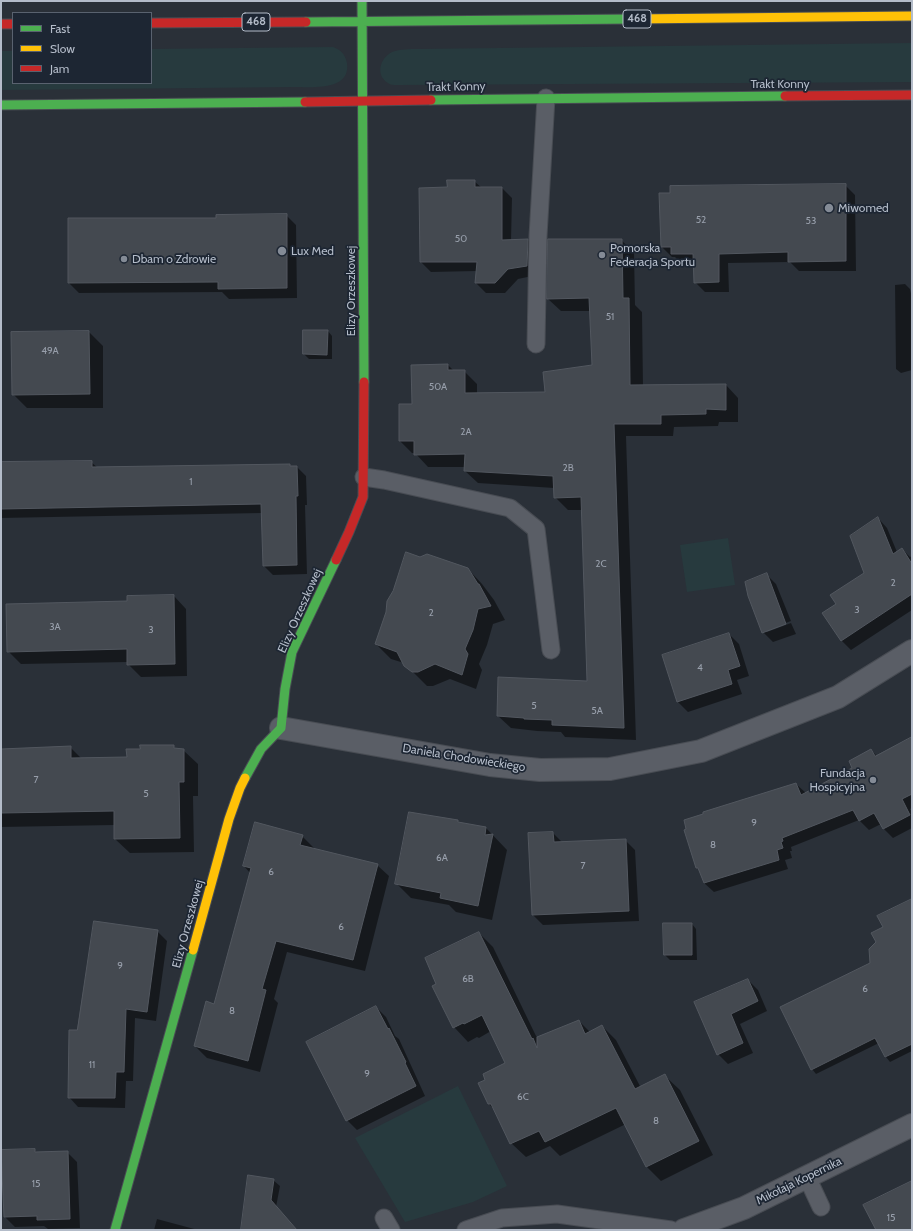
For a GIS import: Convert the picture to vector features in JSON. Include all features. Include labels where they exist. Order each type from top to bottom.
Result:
[{"type":"street","name":"Elizy Orzeszkowej","points":[[115,1230],[229,819],[240,788],[261,749],[281,728],[285,689],[292,652],[349,532],[363,497],[362,1]]},
{"type":"street","name":"468","points":[[152,23],[912,16]]},
{"type":"street","points":[[1,24],[12,24]]},
{"type":"street","name":"Trakt Konny","points":[[1,105],[912,95]]},
{"type":"street","name":"Daniela Chodowieckiego","points":[[281,728],[490,765],[540,770],[610,769],[701,751],[838,697],[912,652]]},
{"type":"street","name":"Mikołaja Kopernika","points":[[684,1230],[744,1208],[912,1125]]},
{"type":"lane","points":[[536,344],[538,236],[546,98]]},
{"type":"lane","points":[[364,477],[384,480],[510,508],[536,530],[551,650]]},
{"type":"lane","points":[[807,1177],[821,1206]]},
{"type":"lane","points":[[466,1230],[502,1218],[557,1214],[671,1230]]},
{"type":"green space","points":[[912,43],[912,82],[396,85],[390,84],[384,80],[380,71],[384,58],[392,52],[408,49]]},
{"type":"green space","points":[[333,47],[344,55],[347,63],[347,72],[343,79],[337,83],[320,87],[1,90],[1,51],[12,51],[12,84],[152,84],[152,49]]},
{"type":"green space","points":[[728,538],[735,585],[687,592],[680,545]]},
{"type":"green space","points":[[458,1086],[507,1186],[473,1202],[405,1222],[355,1138]]},
{"type":"building","points":[[447,180],[475,180],[475,187],[502,187],[502,240],[528,239],[527,266],[508,269],[495,283],[475,283],[477,262],[420,262],[419,188],[447,187]]},
{"type":"building","points":[[846,184],[846,261],[788,262],[788,252],[719,254],[719,282],[694,283],[693,254],[671,254],[671,247],[661,247],[659,193],[670,193],[670,186]]},
{"type":"building","points":[[287,214],[287,288],[218,289],[218,282],[68,283],[68,218],[216,218],[216,215]]},
{"type":"building","points":[[548,239],[622,239],[623,298],[629,298],[630,385],[726,384],[726,410],[706,409],[706,414],[661,415],[661,424],[614,424],[624,728],[552,725],[552,720],[497,716],[498,677],[587,681],[581,497],[554,498],[553,476],[464,471],[465,454],[414,455],[414,441],[399,441],[399,404],[412,404],[411,365],[448,364],[448,370],[465,370],[465,393],[545,392],[543,372],[592,365],[589,298],[547,299]]},
{"type":"building","points":[[303,330],[328,330],[327,355],[303,354]]},
{"type":"building","points":[[89,331],[90,394],[12,395],[11,332]]},
{"type":"building","points":[[92,461],[92,467],[290,464],[290,466],[297,466],[297,565],[263,566],[261,504],[1,509],[1,462]]},
{"type":"building","points":[[878,517],[893,554],[902,548],[912,564],[912,594],[841,641],[822,613],[836,604],[830,595],[864,573],[850,536]]},
{"type":"building","points":[[406,552],[420,557],[427,554],[468,568],[491,606],[478,609],[473,630],[465,649],[468,654],[462,675],[435,664],[418,672],[412,672],[404,666],[397,652],[375,644],[386,612],[387,601],[393,591]]},
{"type":"building","points":[[767,573],[786,624],[762,633],[748,596],[745,582]]},
{"type":"building","points":[[174,595],[175,664],[127,665],[127,649],[7,652],[6,604],[127,601],[127,596]]},
{"type":"building","points":[[729,633],[740,666],[728,670],[732,684],[677,702],[662,655]]},
{"type":"building","points":[[912,737],[912,794],[902,799],[910,815],[883,829],[874,813],[859,821],[853,810],[782,838],[783,841],[781,842],[783,848],[777,850],[779,860],[704,883],[698,868],[696,868],[684,830],[686,829],[684,820],[703,814],[703,812],[796,783],[801,795],[852,768],[849,761],[871,749],[875,756]]},
{"type":"building","points":[[140,745],[174,745],[174,748],[184,749],[184,782],[179,782],[180,838],[114,839],[114,811],[1,813],[1,749],[71,746],[71,758],[127,757],[126,749],[140,749]]},
{"type":"building","points":[[409,812],[458,820],[458,822],[486,827],[485,835],[493,834],[478,906],[440,898],[441,893],[395,884]]},
{"type":"building","points":[[255,822],[303,835],[300,845],[378,864],[353,960],[276,941],[262,989],[266,990],[248,1061],[194,1046],[206,1001],[214,1004],[251,868],[243,866]]},
{"type":"building","points":[[553,832],[554,842],[626,839],[629,911],[532,915],[528,833]]},
{"type":"building","points":[[912,899],[912,1044],[885,1057],[875,1038],[811,1070],[780,1007],[870,963],[869,949],[876,942],[871,933],[883,927],[877,916]]},
{"type":"building","points":[[94,921],[158,930],[147,1012],[126,1009],[124,1072],[116,1072],[115,1098],[68,1098],[69,1030],[77,1030]]},
{"type":"building","points":[[663,923],[692,923],[692,955],[664,955]]},
{"type":"building","points":[[479,932],[537,1048],[537,1037],[579,1020],[585,1034],[602,1025],[635,1089],[665,1074],[699,1141],[646,1167],[616,1108],[545,1142],[539,1131],[510,1144],[491,1104],[488,1104],[478,1083],[485,1080],[483,1074],[505,1063],[482,1015],[453,1028],[432,986],[436,984],[425,958]]},
{"type":"building","points":[[748,979],[758,1001],[731,1014],[743,1043],[717,1055],[694,1002]]},
{"type":"building","points":[[376,1006],[406,1062],[405,1063],[416,1086],[346,1121],[306,1042]]},
{"type":"building","points":[[35,1149],[35,1152],[68,1151],[70,1219],[37,1220],[37,1216],[4,1217],[1,1150]]},
{"type":"building","points":[[248,1175],[274,1179],[271,1200],[297,1230],[241,1230]]},
{"type":"building","points":[[912,1181],[912,1230],[876,1230],[863,1205]]},
{"type":"traffic: fast","points":[[362,1],[364,382]]},
{"type":"traffic: fast","points":[[306,22],[633,19]]},
{"type":"traffic: fast","points":[[431,100],[785,96]]},
{"type":"traffic: fast","points":[[1,105],[305,102]]},
{"type":"traffic: fast","points":[[245,778],[261,749],[281,728],[285,689],[292,652],[336,560]]},
{"type":"traffic: fast","points":[[115,1230],[193,950]]},
{"type":"traffic: slow","points":[[633,19],[912,16]]},
{"type":"traffic: slow","points":[[193,950],[229,819],[245,778]]},
{"type":"traffic: jam","points":[[152,23],[306,22]]},
{"type":"traffic: jam","points":[[1,24],[12,24]]},
{"type":"traffic: jam","points":[[785,96],[912,95]]},
{"type":"traffic: jam","points":[[305,102],[431,100]]},
{"type":"traffic: jam","points":[[336,560],[363,497],[364,382]]},
{"type":"place","name":"Miwomed","points":[[829,208]]},
{"type":"place","name":"Lux Med","points":[[282,251]]},
{"type":"place","name":"Pomorska Federacja Sportu","points":[[602,255]]},
{"type":"place","name":"Dbam o Zdrowie","points":[[124,259]]},
{"type":"place","name":"Fundacja Hospicyjna","points":[[873,780]]}]
